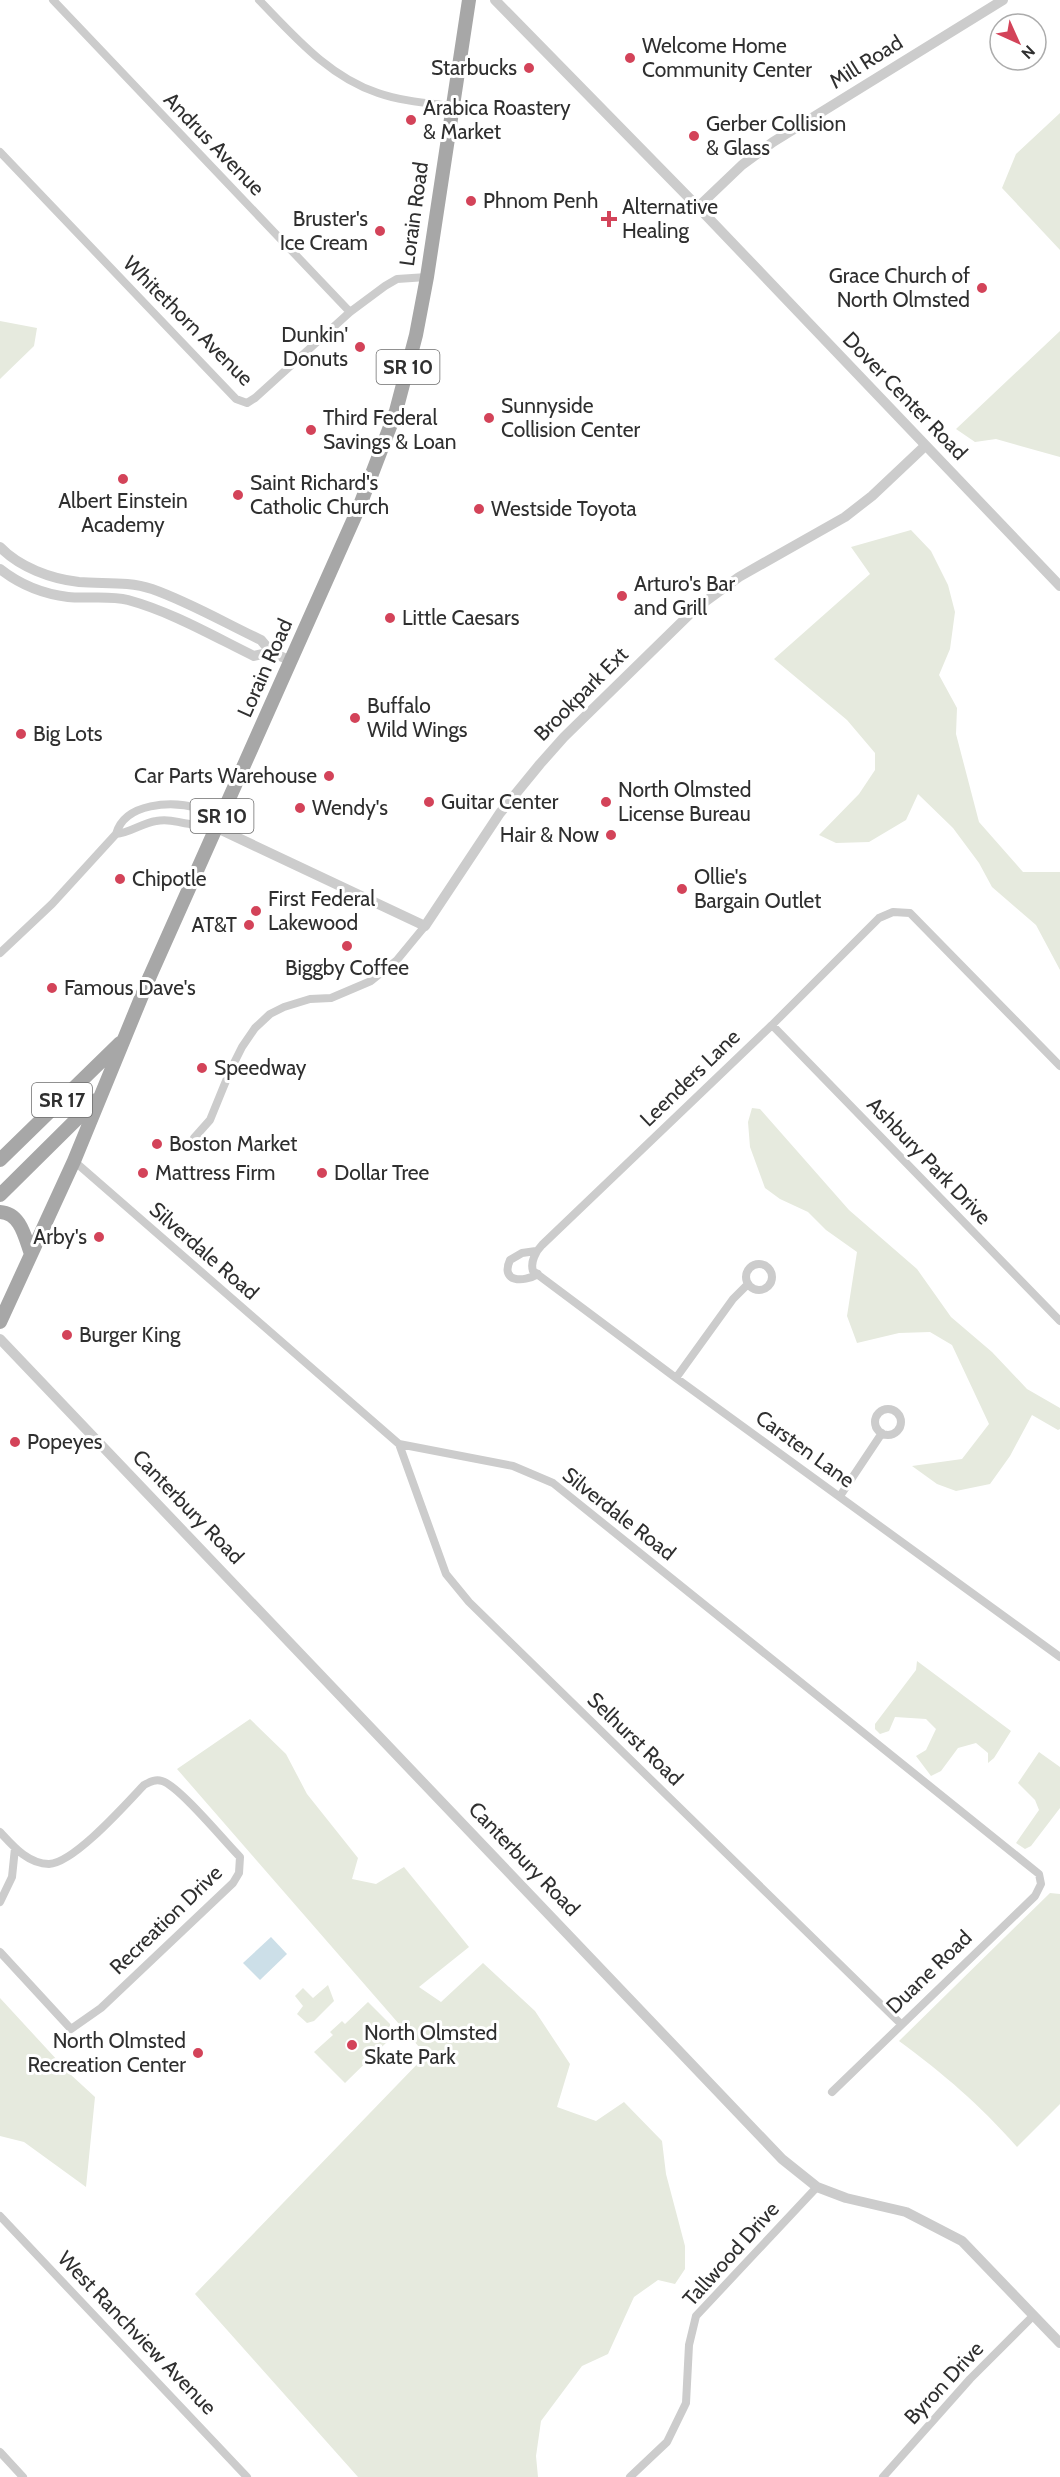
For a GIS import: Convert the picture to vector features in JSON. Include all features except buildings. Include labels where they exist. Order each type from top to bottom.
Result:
[{"type":"main road","name":"Lorain Road","points":[[0,1322],[74,1161],[150,976],[360,505],[396,411],[416,335],[469,0]]},
{"type":"main road","name":"SR 17","points":[[0,1160],[123,1039]]},
{"type":"main road","name":"SR 17","points":[[0,1195],[100,1096]]},
{"type":"main road","points":[[0,1212],[11,1215],[20,1224],[31,1254]]},
{"type":"street","name":"Andrus Avenue","points":[[53,0],[350,312]]},
{"type":"street","points":[[259,0],[327,66],[355,84],[406,100],[451,106]]},
{"type":"street","name":"Dover Center Road","points":[[495,0],[698,207],[1060,586]]},
{"type":"street","name":"Mill Road","points":[[698,207],[742,165],[773,142],[1003,0]]},
{"type":"street","name":"Whitethorn Avenue","points":[[0,152],[241,402],[247,403],[255,398],[350,312],[397,279],[426,277]]},
{"type":"street","name":"Brookpark Ext","points":[[194,1138],[210,1120],[230,1071],[248,1038],[270,1014],[305,1000],[327,999],[352,991],[371,981],[397,960],[425,926],[500,813],[540,764],[564,737],[695,609],[733,580],[851,512],[925,446]]},
{"type":"street","points":[[0,547],[34,570],[64,580],[119,583],[153,590],[261,640],[271,652],[291,661]]},
{"type":"street","points":[[0,569],[39,591],[67,597],[123,599],[146,606],[254,656],[271,652]]},
{"type":"street","points":[[0,953],[52,904],[116,834],[118,825],[127,818],[156,805],[198,808],[204,821],[217,828],[425,926]]},
{"type":"street","points":[[116,834],[126,833],[156,820],[179,821],[190,825],[204,821]]},
{"type":"street","name":"Leenders Lane","points":[[536,1251],[879,918],[893,912],[910,913],[1060,1066]]},
{"type":"street","name":"Ashbury Park Drive","points":[[771,1025],[1060,1321]]},
{"type":"street","name":"Silverdale Road","points":[[74,1161],[399,1444],[513,1466],[553,1483],[1039,1874]]},
{"type":"street","points":[[536,1251],[535,1271],[524,1281],[518,1280],[508,1270],[510,1260],[516,1255],[536,1251]]},
{"type":"street","name":"Carsten Lane","points":[[535,1271],[676,1378],[1060,1657]]},
{"type":"street","points":[[676,1378],[733,1299],[748,1284]]},
{"type":"street","name":"Canterbury Road","points":[[0,1340],[782,2159],[817,2187],[846,2198],[906,2212],[962,2241],[1060,2343]]},
{"type":"street","points":[[840,1496],[882,1432]]},
{"type":"street","name":"Selhurst Road","points":[[399,1444],[446,1574],[469,1602],[901,2024]]},
{"type":"street","name":"Recreation Drive","points":[[0,1832],[22,1855],[42,1863],[52,1864],[65,1858],[90,1840],[144,1785],[152,1780],[158,1780],[164,1781],[176,1791],[240,1857],[240,1873],[233,1883],[108,2002],[71,2030],[0,1953]]},
{"type":"street","points":[[0,1902],[12,1877],[15,1848]]},
{"type":"street","name":"Duane Road","points":[[832,2092],[1035,1896],[1041,1884],[1039,1874]]},
{"type":"street","name":"Tallwood Drive","points":[[630,2477],[667,2442],[686,2403],[689,2345],[696,2316],[817,2187]]},
{"type":"street","name":"West Ranchview Avenue","points":[[0,2216],[248,2477]]},
{"type":"street","name":"Byron Drive","points":[[883,2477],[970,2379],[1033,2316]]},
{"type":"street","points":[[0,2452],[23,2477]]},
{"type":"shaded area","points":[[1060,113],[1060,250],[1002,188],[1016,154]]},
{"type":"shaded area","points":[[0,321],[37,328],[34,346],[0,379]]},
{"type":"shaded area","points":[[1060,331],[1060,457],[996,439],[975,442],[956,429]]},
{"type":"shaded area","points":[[911,530],[931,551],[948,585],[955,612],[950,649],[939,675],[957,708],[956,734],[979,822],[1023,872],[1060,872],[1060,970],[1036,925],[992,887],[979,863],[953,828],[918,794],[906,820],[869,842],[836,843],[819,835],[859,794],[875,770],[875,753],[847,720],[774,659],[870,574],[851,547]]},
{"type":"shaded area","points":[[752,1108],[760,1109],[849,1210],[917,1269],[951,1317],[992,1352],[1027,1389],[1060,1408],[1060,1429],[1058,1430],[1032,1415],[1010,1456],[990,1484],[956,1491],[937,1484],[912,1466],[962,1459],[989,1424],[952,1345],[930,1332],[899,1333],[857,1343],[847,1316],[857,1252],[826,1230],[808,1212],[780,1199],[765,1188],[750,1147],[748,1122]]},
{"type":"shaded area","points":[[917,1661],[1011,1731],[994,1758],[988,1763],[988,1753],[976,1743],[958,1748],[941,1771],[931,1776],[916,1756],[926,1750],[936,1729],[926,1719],[895,1717],[889,1731],[880,1734],[875,1729],[875,1724],[916,1670]]},
{"type":"shaded area","points":[[250,1719],[286,1754],[307,1794],[358,1858],[352,1879],[376,1884],[404,1867],[469,1947],[419,1987],[441,2002],[483,1963],[535,2011],[570,2064],[557,2107],[596,2121],[624,2102],[662,2141],[666,2174],[685,2246],[685,2269],[675,2284],[658,2280],[634,2297],[608,2354],[582,2366],[541,2421],[536,2456],[538,2477],[358,2477],[195,2294],[426,2055],[177,1769]]},
{"type":"shaded area","points":[[1039,1752],[1060,1767],[1060,1808],[1031,1846],[1025,1849],[1016,1843],[1039,1810],[1035,1800],[1018,1783]]},
{"type":"shaded area","points":[[1050,1893],[1060,1894],[1060,2104],[1017,2147],[961,2091],[899,2041]]},
{"type":"shaded area","points":[[271,1937],[287,1954],[260,1980],[243,1963]]},
{"type":"shaded area","points":[[328,1985],[334,2001],[314,2021],[307,2023],[297,2014],[303,2006],[295,1996],[303,1988],[313,1998]]},
{"type":"shaded area","points":[[0,1998],[70,2074],[95,2097],[86,2187],[24,2142],[0,2136]]},
{"type":"shaded area","name":"North Olmsted Skate Park","points":[[368,2002],[390,2024],[390,2039],[345,2083],[314,2052],[333,2035],[330,2032],[342,2021],[345,2024]]},
{"type":"place","name":"Welcome Home Community Center","points":[[630,58]]},
{"type":"place","name":"Starbucks","points":[[529,68]]},
{"type":"place","name":"Arabica Roastery & Market","points":[[411,120]]},
{"type":"place","name":"Gerber Collision & Glass","points":[[694,136]]},
{"type":"place","name":"Phnom Penh","points":[[471,201]]},
{"type":"place","name":"Alternative Healing","points":[[609,219]]},
{"type":"place","name":"Bruster's Ice Cream","points":[[380,231]]},
{"type":"place","name":"Grace Church of North Olmsted","points":[[982,288]]},
{"type":"place","name":"Dunkin' Donuts","points":[[360,347]]},
{"type":"place","name":"Sunnyside Collision Center","points":[[489,418]]},
{"type":"place","name":"Third Federal Savings & Loan","points":[[311,430]]},
{"type":"place","name":"Albert Einstein Academy","points":[[123,479]]},
{"type":"place","name":"Saint Richard's Catholic Church","points":[[238,495]]},
{"type":"place","name":"Westside Toyota","points":[[479,509]]},
{"type":"place","name":"Arturo's Bar and Grill","points":[[622,596]]},
{"type":"place","name":"Little Caesars","points":[[390,618]]},
{"type":"place","name":"Buffalo Wild Wings","points":[[355,718]]},
{"type":"place","name":"Big Lots","points":[[21,734]]},
{"type":"place","name":"Car Parts Warehouse","points":[[329,776]]},
{"type":"place","name":"Guitar Center","points":[[429,802]]},
{"type":"place","name":"North Olmsted License Bureau","points":[[606,802]]},
{"type":"place","name":"Wendy's","points":[[300,808]]},
{"type":"place","name":"Hair & Now","points":[[611,835]]},
{"type":"place","name":"Chipotle","points":[[120,879]]},
{"type":"place","name":"Ollie's Bargain Outlet","points":[[682,889]]},
{"type":"place","name":"First Federal Lakewood","points":[[256,911]]},
{"type":"place","name":"AT&T","points":[[249,925]]},
{"type":"place","name":"Biggby Coffee","points":[[347,946]]},
{"type":"place","name":"Famous Dave's","points":[[52,988]]},
{"type":"place","name":"Speedway","points":[[202,1068]]},
{"type":"place","name":"Boston Market","points":[[157,1144]]},
{"type":"place","name":"Mattress Firm","points":[[143,1173]]},
{"type":"place","name":"Dollar Tree","points":[[322,1173]]},
{"type":"place","name":"Arby's","points":[[99,1237]]},
{"type":"place","name":"Burger King","points":[[67,1335]]},
{"type":"place","name":"Popeyes","points":[[15,1442]]},
{"type":"place","name":"North Olmsted Skate Park","points":[[352,2045]]},
{"type":"place","name":"North Olmsted Recreation Center","points":[[198,2053]]}]
